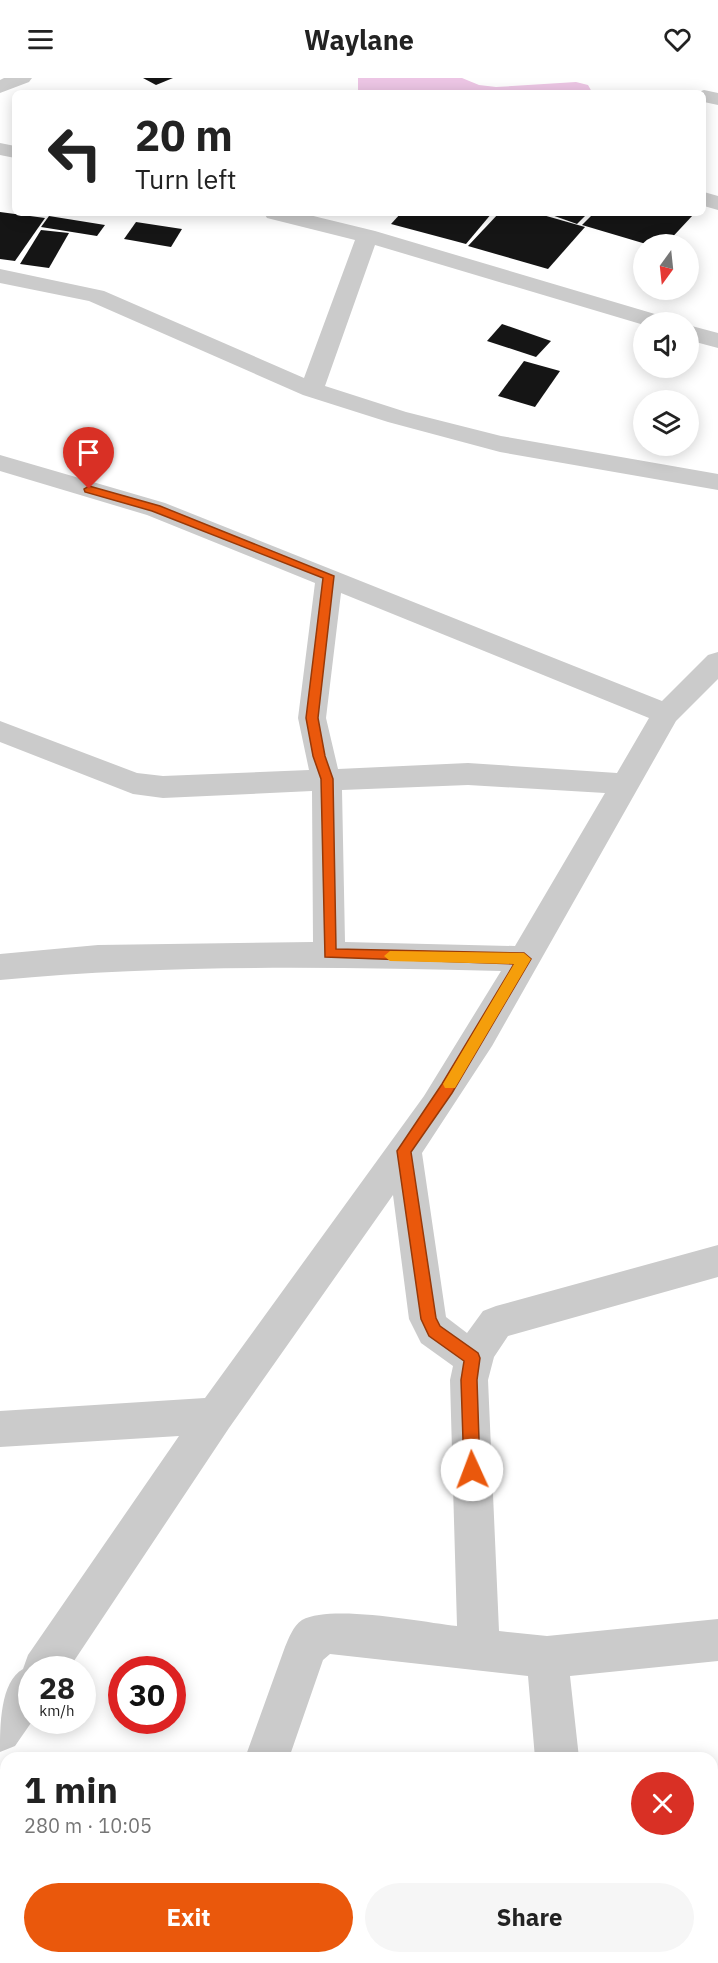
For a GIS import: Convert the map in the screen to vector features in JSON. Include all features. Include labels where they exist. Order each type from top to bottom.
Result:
[{"type":"street","points":[[0,87],[22,78]]},
{"type":"street","points":[[287,216],[367,236],[633,315]]},
{"type":"street","points":[[312,390],[367,236]]},
{"type":"street","points":[[0,276],[96,296],[312,390],[397,417],[500,444],[718,483]]},
{"type":"street","points":[[699,335],[718,341]]},
{"type":"street","points":[[0,463],[156,509],[329,576],[666,714]]},
{"type":"street","points":[[329,576],[312,718],[319,756],[327,779],[329,954]]},
{"type":"street","points":[[52,1656],[215,1415],[442,1096],[666,714],[712,675]]},
{"type":"street","points":[[0,731],[133,783],[185,787],[468,774],[626,784]]},
{"type":"street","points":[[0,967],[98,958],[329,954],[524,959]]},
{"type":"street","points":[[404,1151],[428,1319],[434,1331],[472,1358]]},
{"type":"street","points":[[479,1649],[469,1380],[472,1358],[480,1342],[496,1323],[657,1276],[718,1261]]},
{"type":"street","points":[[0,1429],[215,1415]]},
{"type":"street","points":[[269,1752],[306,1647],[315,1636],[330,1633],[547,1657],[718,1640]]},
{"type":"street","points":[[547,1657],[556,1752]]},
{"type":"street","points":[[0,1731],[18,1706]]},
{"type":"shaded area","points":[[358,78],[462,78],[479,85],[496,87],[576,82],[588,85],[591,90],[358,90]]},
{"type":"building","points":[[143,78],[173,78],[156,85]]},
{"type":"building","points":[[0,212],[12,214],[12,216],[45,218],[15,261],[0,259]]},
{"type":"building","points":[[49,216],[105,225],[97,236],[41,227]]},
{"type":"building","points":[[398,216],[489,216],[466,244],[391,224]]},
{"type":"building","points":[[496,216],[546,216],[585,227],[548,269],[468,246]]},
{"type":"building","points":[[554,216],[585,216],[577,224]]},
{"type":"building","points":[[591,216],[692,216],[675,234],[633,234],[633,240],[582,225]]},
{"type":"building","points":[[136,222],[182,229],[171,247],[124,239]]},
{"type":"building","points":[[41,230],[69,233],[49,268],[20,264]]},
{"type":"building","points":[[502,324],[551,341],[536,357],[487,341]]},
{"type":"building","points":[[524,361],[560,371],[535,407],[498,396]]},
{"type":"slow traffic","points":[[390,956],[524,959],[450,1084]]},
{"type":"route","points":[[89,489],[156,509],[329,576],[312,718],[319,756],[327,779],[329,954],[524,959],[447,1089],[404,1151],[428,1319],[434,1331],[445,1341],[472,1358],[469,1380],[472,1470]]}]
